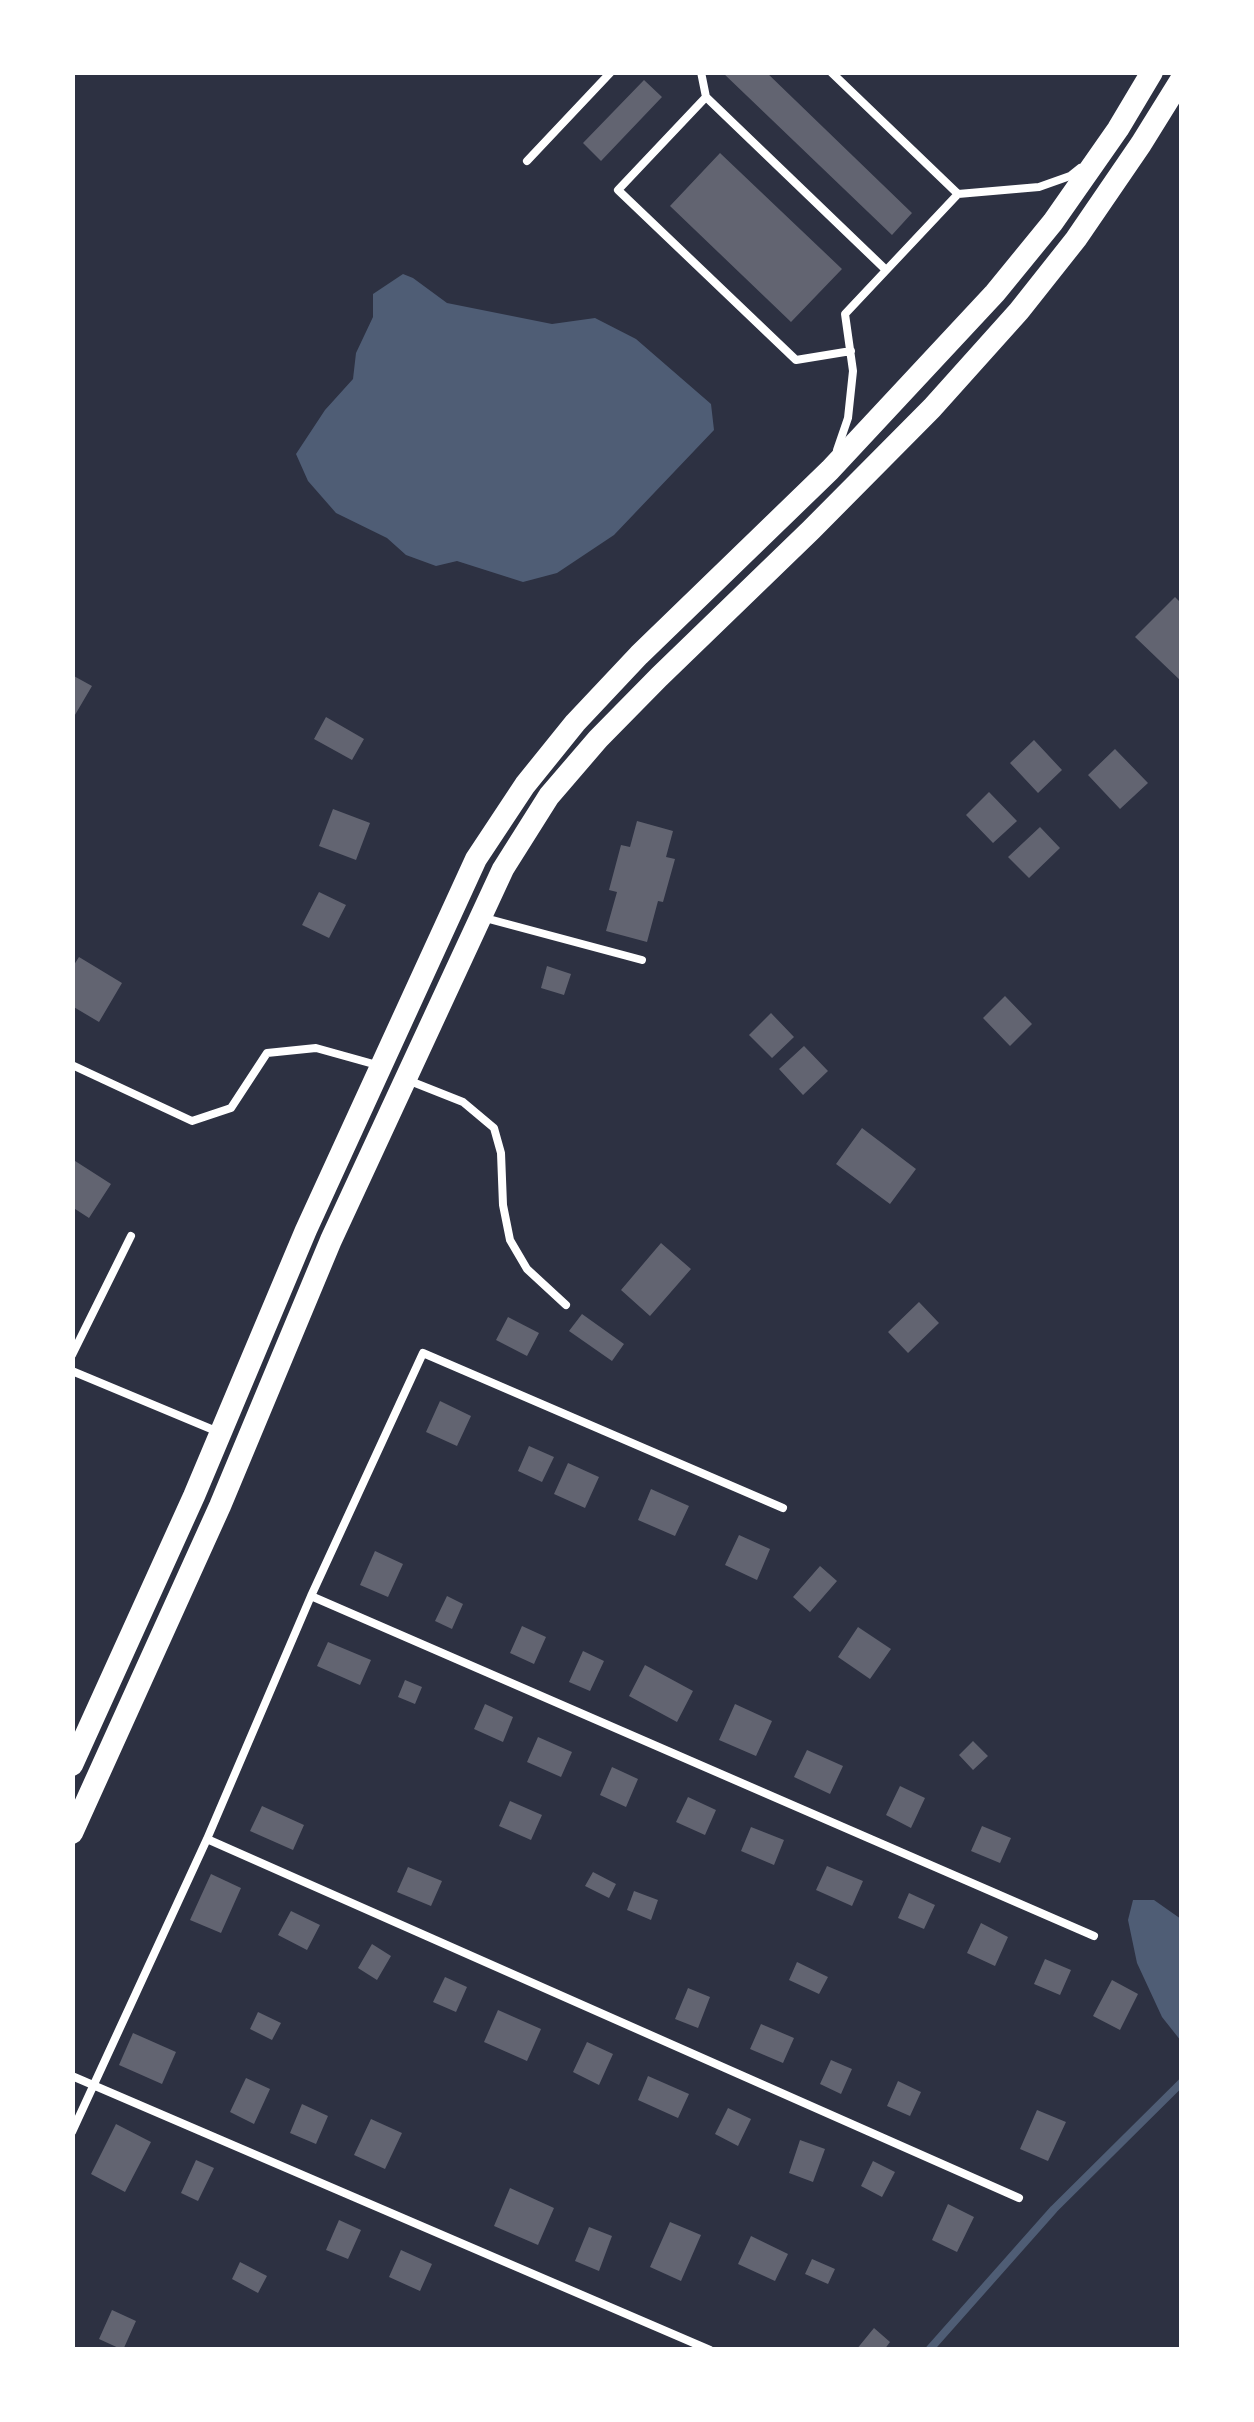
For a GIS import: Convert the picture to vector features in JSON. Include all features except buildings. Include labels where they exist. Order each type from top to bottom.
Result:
[{"type":"main road","points":[[72,1765],[306,1230],[476,859],[525,785],[574,723],[830,470],[995,293],[1053,222],[1152,72]]},
{"type":"main road","points":[[72,1833],[220,1506],[331,1240],[503,870],[548,796],[658,676],[919,420],[1019,311],[1076,239],[1182,78]]},
{"type":"lane","points":[[527,160],[611,72]]},
{"type":"lane","points":[[702,72],[706,97],[886,270]]},
{"type":"lane","points":[[830,72],[958,194]]},
{"type":"lane","points":[[706,97],[618,190],[796,360],[850,352]]},
{"type":"lane","points":[[830,470],[848,418],[853,371],[845,314],[958,194],[1039,187],[1070,176],[1103,150]]},
{"type":"lane","points":[[481,917],[642,960]]},
{"type":"lane","points":[[72,1065],[192,1120],[231,1108],[266,1053],[316,1048],[381,1067]]},
{"type":"lane","points":[[406,1080],[463,1102],[494,1128],[502,1153],[510,1240],[527,1269],[566,1305]]},
{"type":"lane","points":[[72,1355],[131,1236]]},
{"type":"lane","points":[[72,2132],[207,1840],[422,1353],[783,1508]]},
{"type":"lane","points":[[72,1371],[220,1433]]},
{"type":"lane","points":[[312,1596],[1094,1936]]},
{"type":"lane","points":[[207,1840],[1019,2198]]},
{"type":"lane","points":[[72,2076],[710,2350]]},
{"type":"water","points":[[403,274],[447,303],[552,324],[595,318],[636,339],[711,404],[714,430],[614,535],[557,573],[523,582],[457,561],[436,566],[406,555],[387,538],[336,513],[308,481],[296,454],[325,410],[353,379],[356,353],[373,317],[373,294]]},
{"type":"water","points":[[1133,1900],[1154,1900],[1181,1919],[1181,2041],[1162,2017],[1137,1963],[1128,1920]]},
{"type":"waterway","points":[[929,2350],[1054,2209],[1182,2082]]}]
